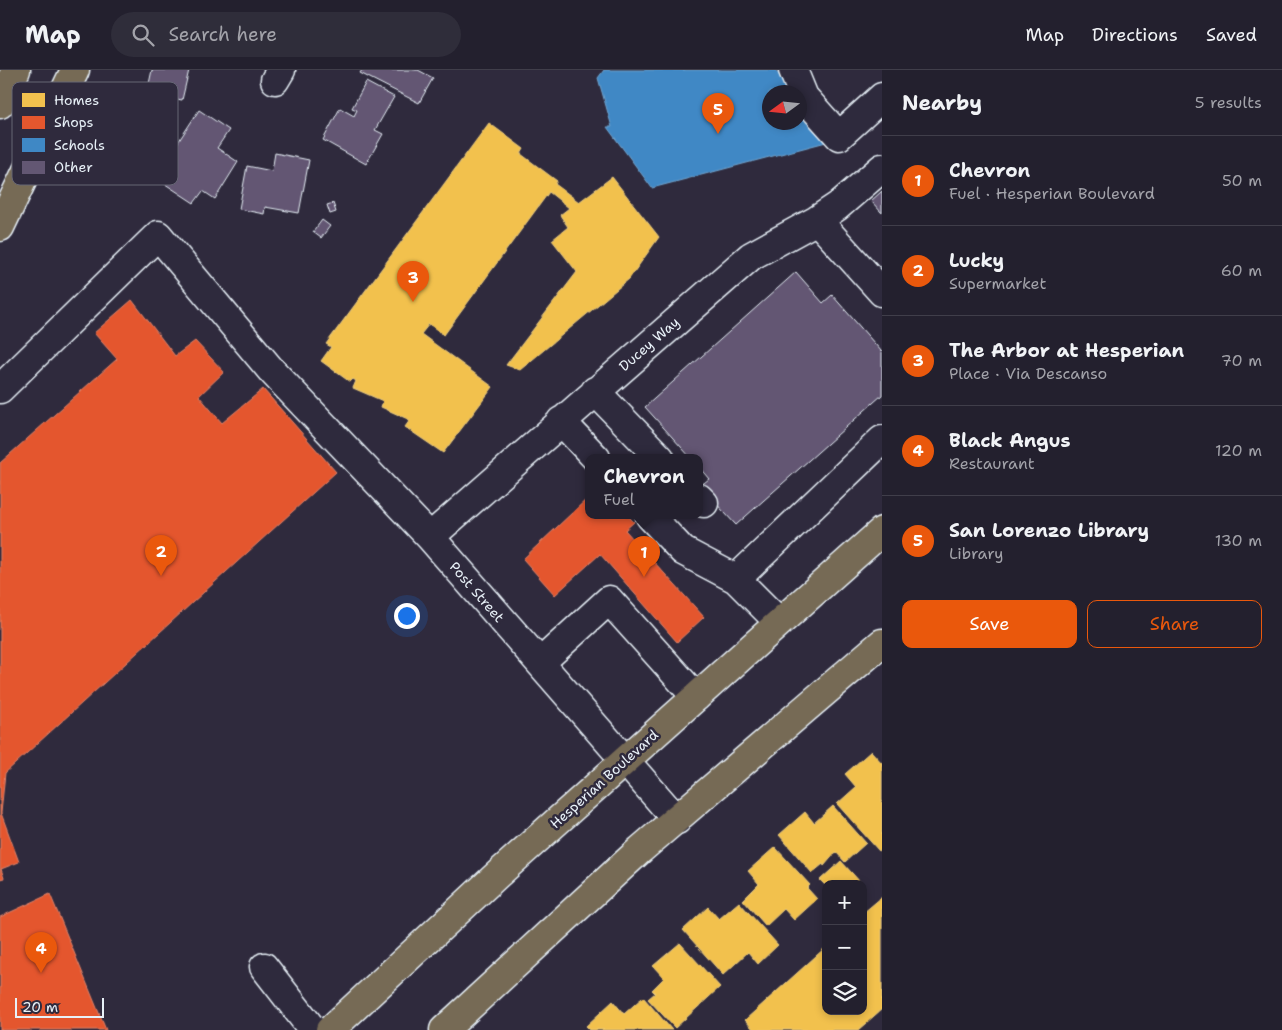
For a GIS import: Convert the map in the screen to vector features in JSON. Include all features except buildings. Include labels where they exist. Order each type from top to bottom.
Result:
[{"type":"main road","points":[[0,104],[16,70]]},
{"type":"main road","points":[[69,82],[75,70]]},
{"type":"main road","points":[[0,226],[20,185]]},
{"type":"main road","name":"Hesperian Boulevard","points":[[330,1030],[498,874],[882,531]]},
{"type":"main road","points":[[444,1030],[640,850],[882,642]]},
{"type":"lane","points":[[801,74],[804,97],[839,136],[882,97]]},
{"type":"lane","name":"Ducey Way","points":[[430,537],[750,256],[817,220],[838,206],[882,168]]},
{"type":"lane","points":[[817,220],[882,292]]},
{"type":"lane","name":"Post Street","points":[[0,389],[158,235],[272,370],[430,537],[677,820]]},
{"type":"lane","points":[[595,391],[656,454]]},
{"type":"lane","points":[[561,421],[592,454]]},
{"type":"lane","points":[[736,578],[882,440]]},
{"type":"lane","points":[[653,519],[684,551],[736,578],[779,622]]},
{"type":"lane","points":[[540,663],[609,600],[696,697]]},
{"type":"lane","points":[[264,967],[313,1030]]},
{"type":"place","name":"San Lorenzo Library","points":[[718,134]]},
{"type":"place","name":"The Arbor at Hesperian","points":[[413,302]]},
{"type":"place","name":"Lucky","points":[[161,576]]},
{"type":"place","name":"Chevron","points":[[644,577]]},
{"type":"place","name":"Black Angus","points":[[41,973]]}]
